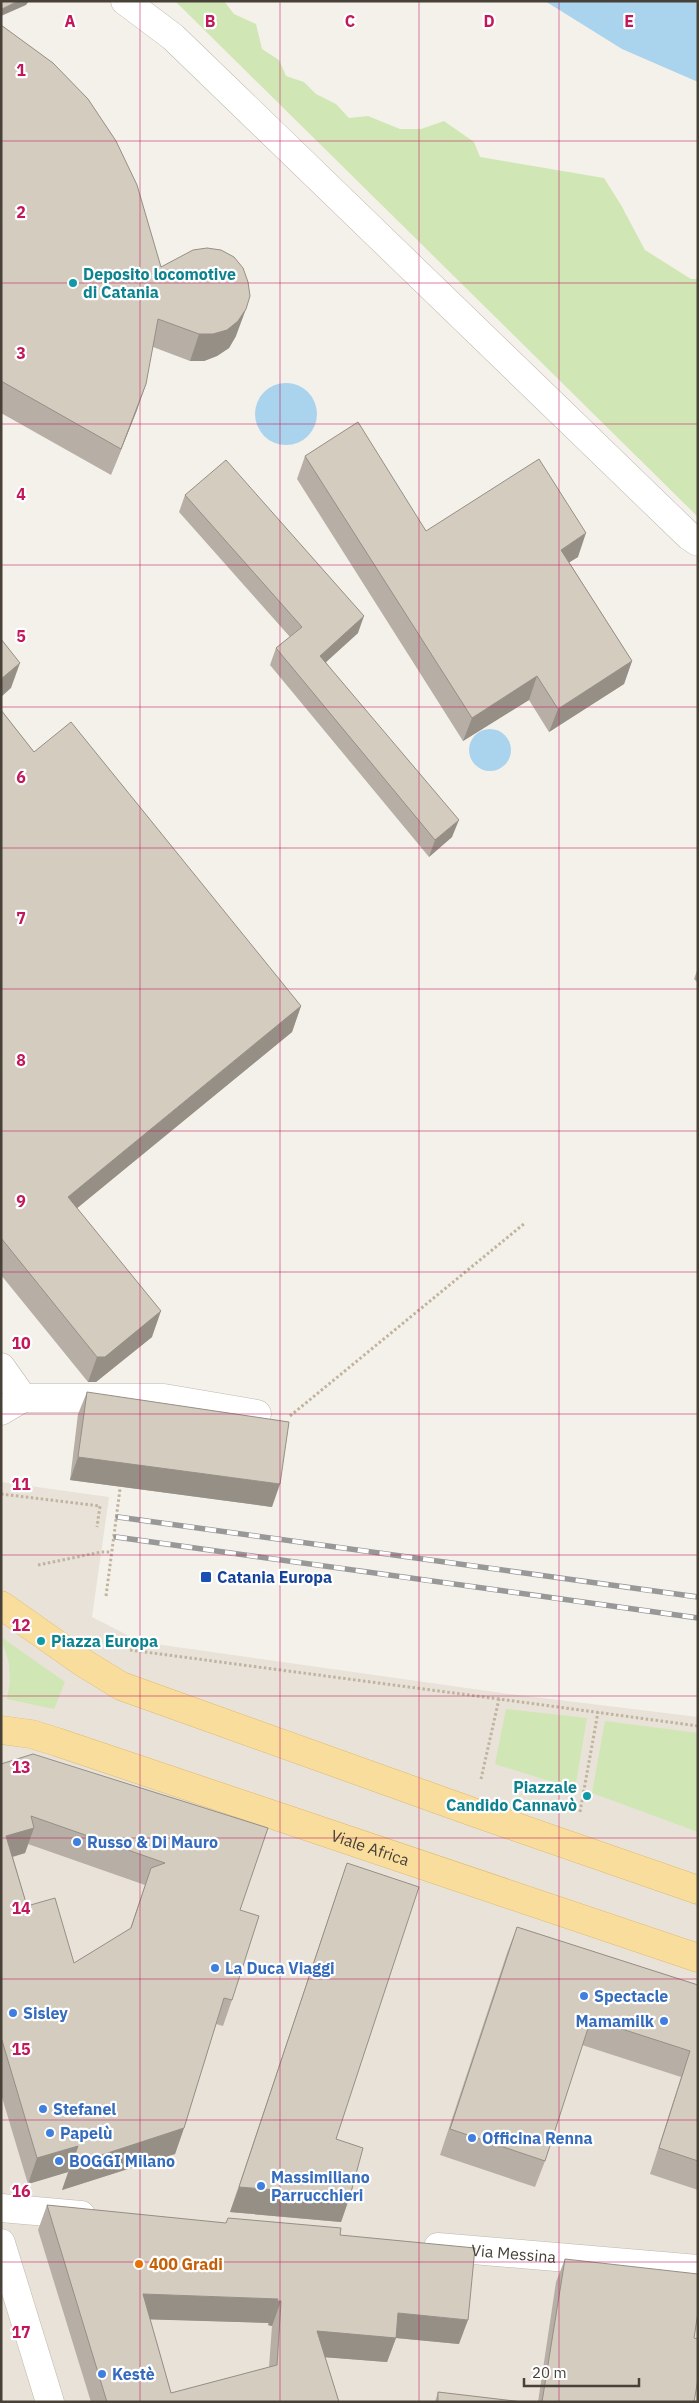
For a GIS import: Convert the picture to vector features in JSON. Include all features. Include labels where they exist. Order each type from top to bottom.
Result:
[{"type":"main road","points":[[1,1605],[122,1686],[464,1809],[698,1890]]},
{"type":"main road","name":"Viale Africa","points":[[1,1730],[42,1737],[698,1958]]},
{"type":"street","points":[[125,1],[173,37],[695,542]]},
{"type":"street","points":[[1,1367],[12,1405],[164,1398],[257,1414]]},
{"type":"street","points":[[1,2208],[104,2217]]},
{"type":"street","points":[[1,2243],[50,2402]]},
{"type":"street","name":"Via Messina","points":[[409,2244],[698,2269]]},
{"type":"path","points":[[290,1416],[525,1223]]},
{"type":"path","points":[[106,1596],[110,1552],[120,1489]]},
{"type":"path","points":[[1,1494],[100,1506],[97,1527]]},
{"type":"path","points":[[38,1565],[101,1552],[110,1552]]},
{"type":"path","points":[[129,1650],[698,1726]]},
{"type":"path","points":[[481,1779],[499,1700]]},
{"type":"path","points":[[580,1813],[598,1712]]},
{"type":"shaded area","points":[[1,1482],[109,1497],[92,1617],[141,1642],[502,1693],[698,1717],[698,2402],[1,2402]]},
{"type":"green space","points":[[175,1],[224,1],[234,14],[256,24],[262,49],[279,60],[286,76],[304,82],[316,94],[336,104],[349,118],[368,116],[400,129],[421,129],[444,121],[474,142],[480,157],[604,178],[645,250],[691,279],[698,279],[698,517]]},
{"type":"green space","points":[[1,1637],[65,1682],[54,1709],[7,1699],[10,1682],[9,1663]]},
{"type":"green space","points":[[506,1709],[587,1718],[575,1789],[495,1764]]},
{"type":"green space","points":[[605,1721],[698,1733],[698,1832],[592,1793]]},
{"type":"water","points":[[545,1],[698,1],[698,82],[622,49]]},
{"type":"water","points":[[286,383],[298,385],[308,392],[315,402],[317,414],[315,426],[308,436],[298,443],[286,445],[274,443],[264,436],[257,426],[255,414],[257,402],[264,392],[274,385]]},
{"type":"water","points":[[490,729],[505,735],[511,750],[505,765],[490,771],[475,765],[469,750],[475,735]]},
{"type":"building","points":[[1,1],[18,1],[2,9]]},
{"type":"building","name":"Deposito locomotive di Catania","points":[[1,25],[53,63],[88,99],[116,141],[137,185],[161,267],[193,250],[207,248],[221,250],[234,257],[243,268],[248,282],[250,296],[246,309],[238,321],[227,330],[213,334],[199,334],[158,319],[146,384],[121,449],[1,381]]},
{"type":"building","points":[[358,422],[426,531],[539,459],[586,533],[561,550],[632,661],[558,709],[537,676],[472,718],[305,456]]},
{"type":"building","points":[[226,460],[364,616],[320,656],[459,820],[435,840],[276,648],[302,627],[185,495]]},
{"type":"building","points":[[1,639],[20,663],[1,679]]},
{"type":"building","points":[[1,710],[34,752],[71,722],[301,1006],[68,1197],[161,1311],[105,1357],[97,1357],[1,1238]]},
{"type":"building","points":[[87,1392],[289,1422],[280,1484],[78,1457]]},
{"type":"building","points":[[33,1754],[268,1828],[240,1910],[259,1916],[232,2000],[224,1998],[184,2128],[71,2165],[78,2146],[37,2158],[1,2037],[1,1764]],"holes":[[[31,1816],[165,1863],[151,1868],[131,1928],[74,1963],[55,1898],[27,1906],[6,1836],[34,1828]]]},
{"type":"building","points":[[347,1863],[419,1887],[336,2139],[363,2148],[350,2196],[239,2187]]},
{"type":"building","points":[[517,1927],[698,1985],[698,2161],[659,2148],[690,2051],[591,2019],[545,2161],[450,2129]]},
{"type":"building","points":[[47,2205],[226,2223],[228,2218],[341,2228],[340,2235],[475,2248],[468,2320],[398,2313],[396,2338],[317,2331],[339,2402],[107,2402]],"holes":[[[143,2294],[278,2299],[277,2301],[281,2301],[277,2365],[171,2393]]]},
{"type":"building","points":[[565,2259],[698,2274],[698,2312],[694,2338],[698,2339],[698,2379],[694,2402],[542,2402]]},
{"type":"building","points":[[438,2392],[523,2402],[438,2402]]},
{"type":"railway","points":[[118,1517],[698,1597]]},
{"type":"railway","points":[[116,1537],[698,1618]]},
{"type":"place","name":"Deposito locomotive di Catania","points":[[73,283]]},
{"type":"place","name":"Catania Europa","points":[[206,1577]]},
{"type":"place","name":"Piazza Europa","points":[[41,1641]]},
{"type":"place","name":"Piazzale Candido Cannavò","points":[[587,1796]]},
{"type":"place","name":"Russo & Di Mauro","points":[[77,1842]]},
{"type":"place","name":"La Duca Viaggi","points":[[215,1968]]},
{"type":"place","name":"Spectacle","points":[[584,1996]]},
{"type":"place","name":"Sisley","points":[[13,2013]]},
{"type":"place","name":"Mamamilk","points":[[664,2021]]},
{"type":"place","name":"Stefanel","points":[[43,2109]]},
{"type":"place","name":"Papelù","points":[[50,2133]]},
{"type":"place","name":"Officina Renna","points":[[472,2138]]},
{"type":"place","name":"BOGGI Milano","points":[[59,2161]]},
{"type":"place","name":"Massimiliano Parrucchieri","points":[[261,2186]]},
{"type":"place","name":"400 Gradi","points":[[139,2264]]},
{"type":"place","name":"Kestè","points":[[102,2374]]}]
